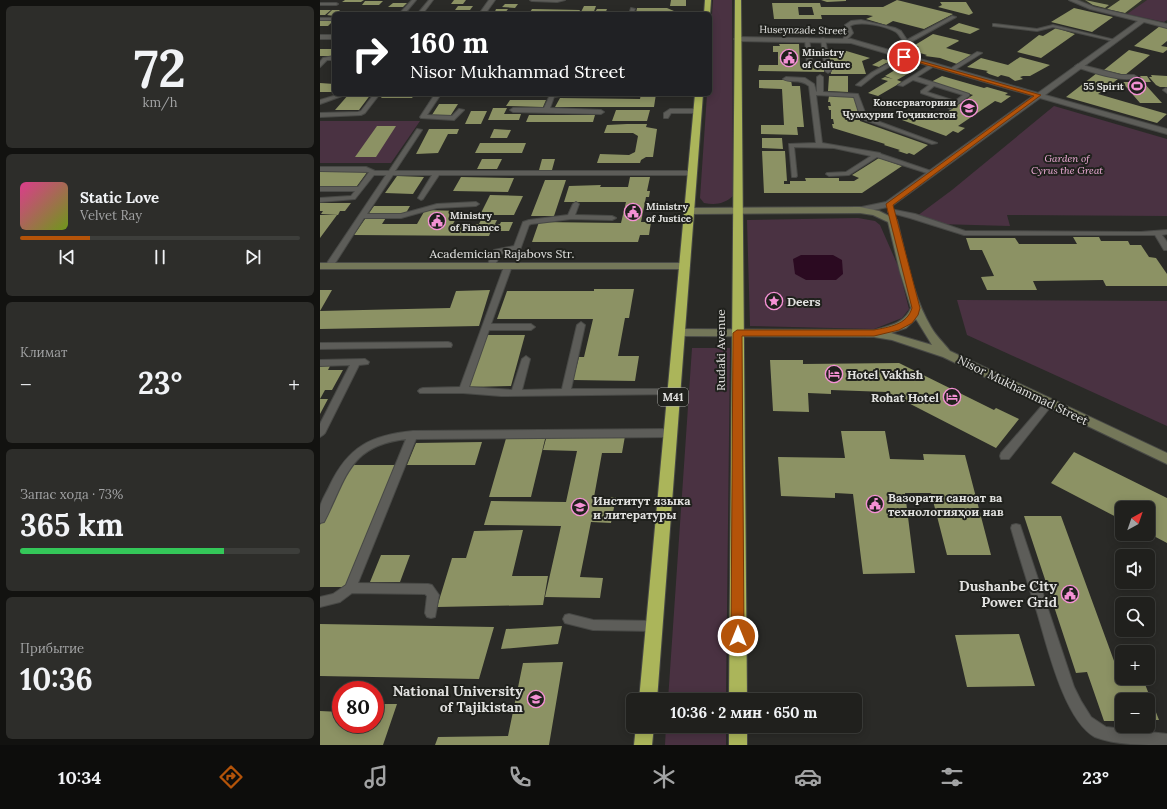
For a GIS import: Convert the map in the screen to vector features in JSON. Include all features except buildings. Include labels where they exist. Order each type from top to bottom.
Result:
[{"type":"highway","points":[[707,12],[708,0]]},
{"type":"highway","name":"Rudaki Avenue","points":[[738,0],[738,693]]},
{"type":"highway","name":"M41","points":[[649,693],[699,96]]},
{"type":"highway","points":[[644,745],[645,733]]},
{"type":"highway","points":[[738,733],[738,745]]},
{"type":"street","points":[[484,12],[492,0]]},
{"type":"street","points":[[1072,0],[1092,8],[1167,26]]},
{"type":"street","points":[[860,210],[876,213],[891,212],[932,173],[1113,40],[1143,20]]},
{"type":"street","points":[[320,37],[332,37]]},
{"type":"street","name":"Huseynzade Street","points":[[737,39],[844,40],[1166,131]]},
{"type":"street","points":[[689,211],[860,210],[891,212]]},
{"type":"street","points":[[891,212],[916,308],[932,339],[947,354]]},
{"type":"street","name":"Academician Rajabovs Str.","points":[[325,266],[684,266]]},
{"type":"street","name":"Nisor Mukhammad Street","points":[[874,333],[906,324],[912,318],[916,308]]},
{"type":"street","name":"Nisor Mukhammad Street","points":[[679,333],[874,333],[899,338],[947,354],[1167,459]]},
{"type":"lane","points":[[403,12],[414,0]]},
{"type":"lane","points":[[421,12],[431,0]]},
{"type":"lane","points":[[532,0],[546,2],[563,0]]},
{"type":"lane","points":[[320,4],[336,4]]},
{"type":"lane","points":[[890,52],[954,18]]},
{"type":"lane","points":[[320,19],[332,19]]},
{"type":"lane","points":[[844,40],[851,32],[847,25],[853,22],[861,21],[897,30],[907,43]]},
{"type":"lane","points":[[995,25],[1037,30],[1053,26],[1061,27],[1113,40]]},
{"type":"lane","points":[[807,39],[810,64]]},
{"type":"lane","points":[[823,40],[828,71]]},
{"type":"lane","points":[[951,70],[979,53]]},
{"type":"lane","points":[[859,85],[873,74],[904,57]]},
{"type":"lane","points":[[320,65],[325,59],[332,58]]},
{"type":"lane","points":[[901,85],[933,65]]},
{"type":"lane","points":[[1078,66],[1121,77],[1134,77]]},
{"type":"lane","points":[[820,77],[820,93]]},
{"type":"lane","points":[[913,78],[967,95],[950,107]]},
{"type":"lane","points":[[786,79],[809,82],[812,85],[819,145]]},
{"type":"lane","points":[[933,84],[923,92],[956,103]]},
{"type":"lane","points":[[813,93],[856,94],[863,116],[867,119],[934,143]]},
{"type":"lane","points":[[320,102],[339,96]]},
{"type":"lane","points":[[320,115],[361,114],[376,96]]},
{"type":"lane","points":[[437,96],[423,117],[454,118],[461,110]]},
{"type":"lane","points":[[546,110],[552,96]]},
{"type":"lane","points":[[513,110],[601,112]]},
{"type":"lane","points":[[666,117],[667,113],[670,111],[698,111]]},
{"type":"lane","points":[[320,120],[339,120]]},
{"type":"lane","points":[[325,266],[419,130]]},
{"type":"lane","points":[[794,176],[792,145],[850,147],[878,154],[932,173]]},
{"type":"lane","points":[[829,174],[847,174],[878,154]]},
{"type":"lane","points":[[320,169],[366,169],[372,171],[372,174]]},
{"type":"lane","points":[[372,174],[692,173]]},
{"type":"lane","points":[[320,200],[351,199],[361,189],[372,174]]},
{"type":"lane","points":[[421,198],[436,174]]},
{"type":"lane","points":[[320,189],[361,189]]},
{"type":"lane","points":[[361,216],[401,216],[437,206],[476,204]]},
{"type":"lane","points":[[571,217],[576,204]]},
{"type":"lane","points":[[891,212],[912,216],[964,233],[1167,232]]},
{"type":"lane","points":[[491,266],[497,252],[517,248],[526,224],[529,222],[571,217],[612,218]]},
{"type":"lane","points":[[1157,233],[1167,248]]},
{"type":"lane","points":[[462,390],[508,266]]},
{"type":"lane","points":[[566,393],[581,325]]},
{"type":"lane","points":[[486,327],[531,327]]},
{"type":"lane","points":[[320,346],[448,346]]},
{"type":"lane","points":[[516,393],[526,359]]},
{"type":"lane","points":[[320,363],[360,362],[320,433]]},
{"type":"lane","points":[[423,391],[462,390],[516,393],[674,392]]},
{"type":"lane","points":[[1006,456],[1049,403]]},
{"type":"lane","points":[[320,519],[351,459],[380,441],[397,436],[670,433]]},
{"type":"lane","points":[[320,602],[336,598],[350,588],[413,435]]},
{"type":"lane","points":[[1016,528],[1062,673],[1069,690],[1086,718],[1092,726],[1105,734],[1167,741]]},
{"type":"lane","points":[[350,588],[428,589],[433,595],[432,612]]},
{"type":"lane","points":[[569,619],[593,625],[654,626]]},
{"type":"shaded area","points":[[1079,0],[1147,0],[1127,14],[1100,8]]},
{"type":"shaded area","points":[[801,255],[833,255],[842,260],[843,274],[836,280],[806,280],[795,274],[793,259]]},
{"type":"green space","points":[[713,0],[732,0],[733,196],[723,202],[712,204],[704,203],[700,198],[707,96],[712,96]]},
{"type":"green space","points":[[1147,0],[1167,0],[1167,20],[1164,22],[1127,14]]},
{"type":"green space","name":"Garden of Cyrus the Great","points":[[1054,106],[1167,139],[1167,216],[1007,215],[1010,226],[938,224],[917,216],[952,190]]},
{"type":"green space","points":[[320,121],[420,121],[391,163],[320,163]]},
{"type":"green space","points":[[858,218],[875,221],[880,225],[898,266],[909,309],[902,318],[874,329],[750,326],[747,220]]},
{"type":"green space","points":[[957,300],[1167,301],[1167,426],[967,335]]},
{"type":"green space","points":[[692,348],[730,348],[726,693],[668,693]]},
{"type":"green space","points":[[666,733],[726,733],[726,745],[665,745]]},
{"type":"place","name":"Ministry of Culture","points":[[789,58]]},
{"type":"place","name":"55 Spirit","points":[[1137,86]]},
{"type":"place","name":"Консерваторияи Ҷумҳурии Тоҷикистон","points":[[969,108]]},
{"type":"place","name":"Ministry of Justice","points":[[633,212]]},
{"type":"place","name":"Ministry of Finance","points":[[437,221]]},
{"type":"place","name":"Deers","points":[[774,301]]},
{"type":"place","name":"Hotel Vakhsh","points":[[834,374]]},
{"type":"place","name":"Rohat Hotel","points":[[952,397]]},
{"type":"place","name":"Вазорати саноат ва технологияҳои нав","points":[[875,504]]},
{"type":"place","name":"Институт языка и литературы","points":[[580,507]]},
{"type":"place","name":"Dushanbe City Power Grid","points":[[1070,594]]},
{"type":"place","name":"National University of Tajikistan","points":[[536,699]]},
{"type":"route","points":[[738,636],[737,333],[874,333],[896,328],[909,321],[914,315],[916,308],[889,204],[1038,95],[904,57]]}]
